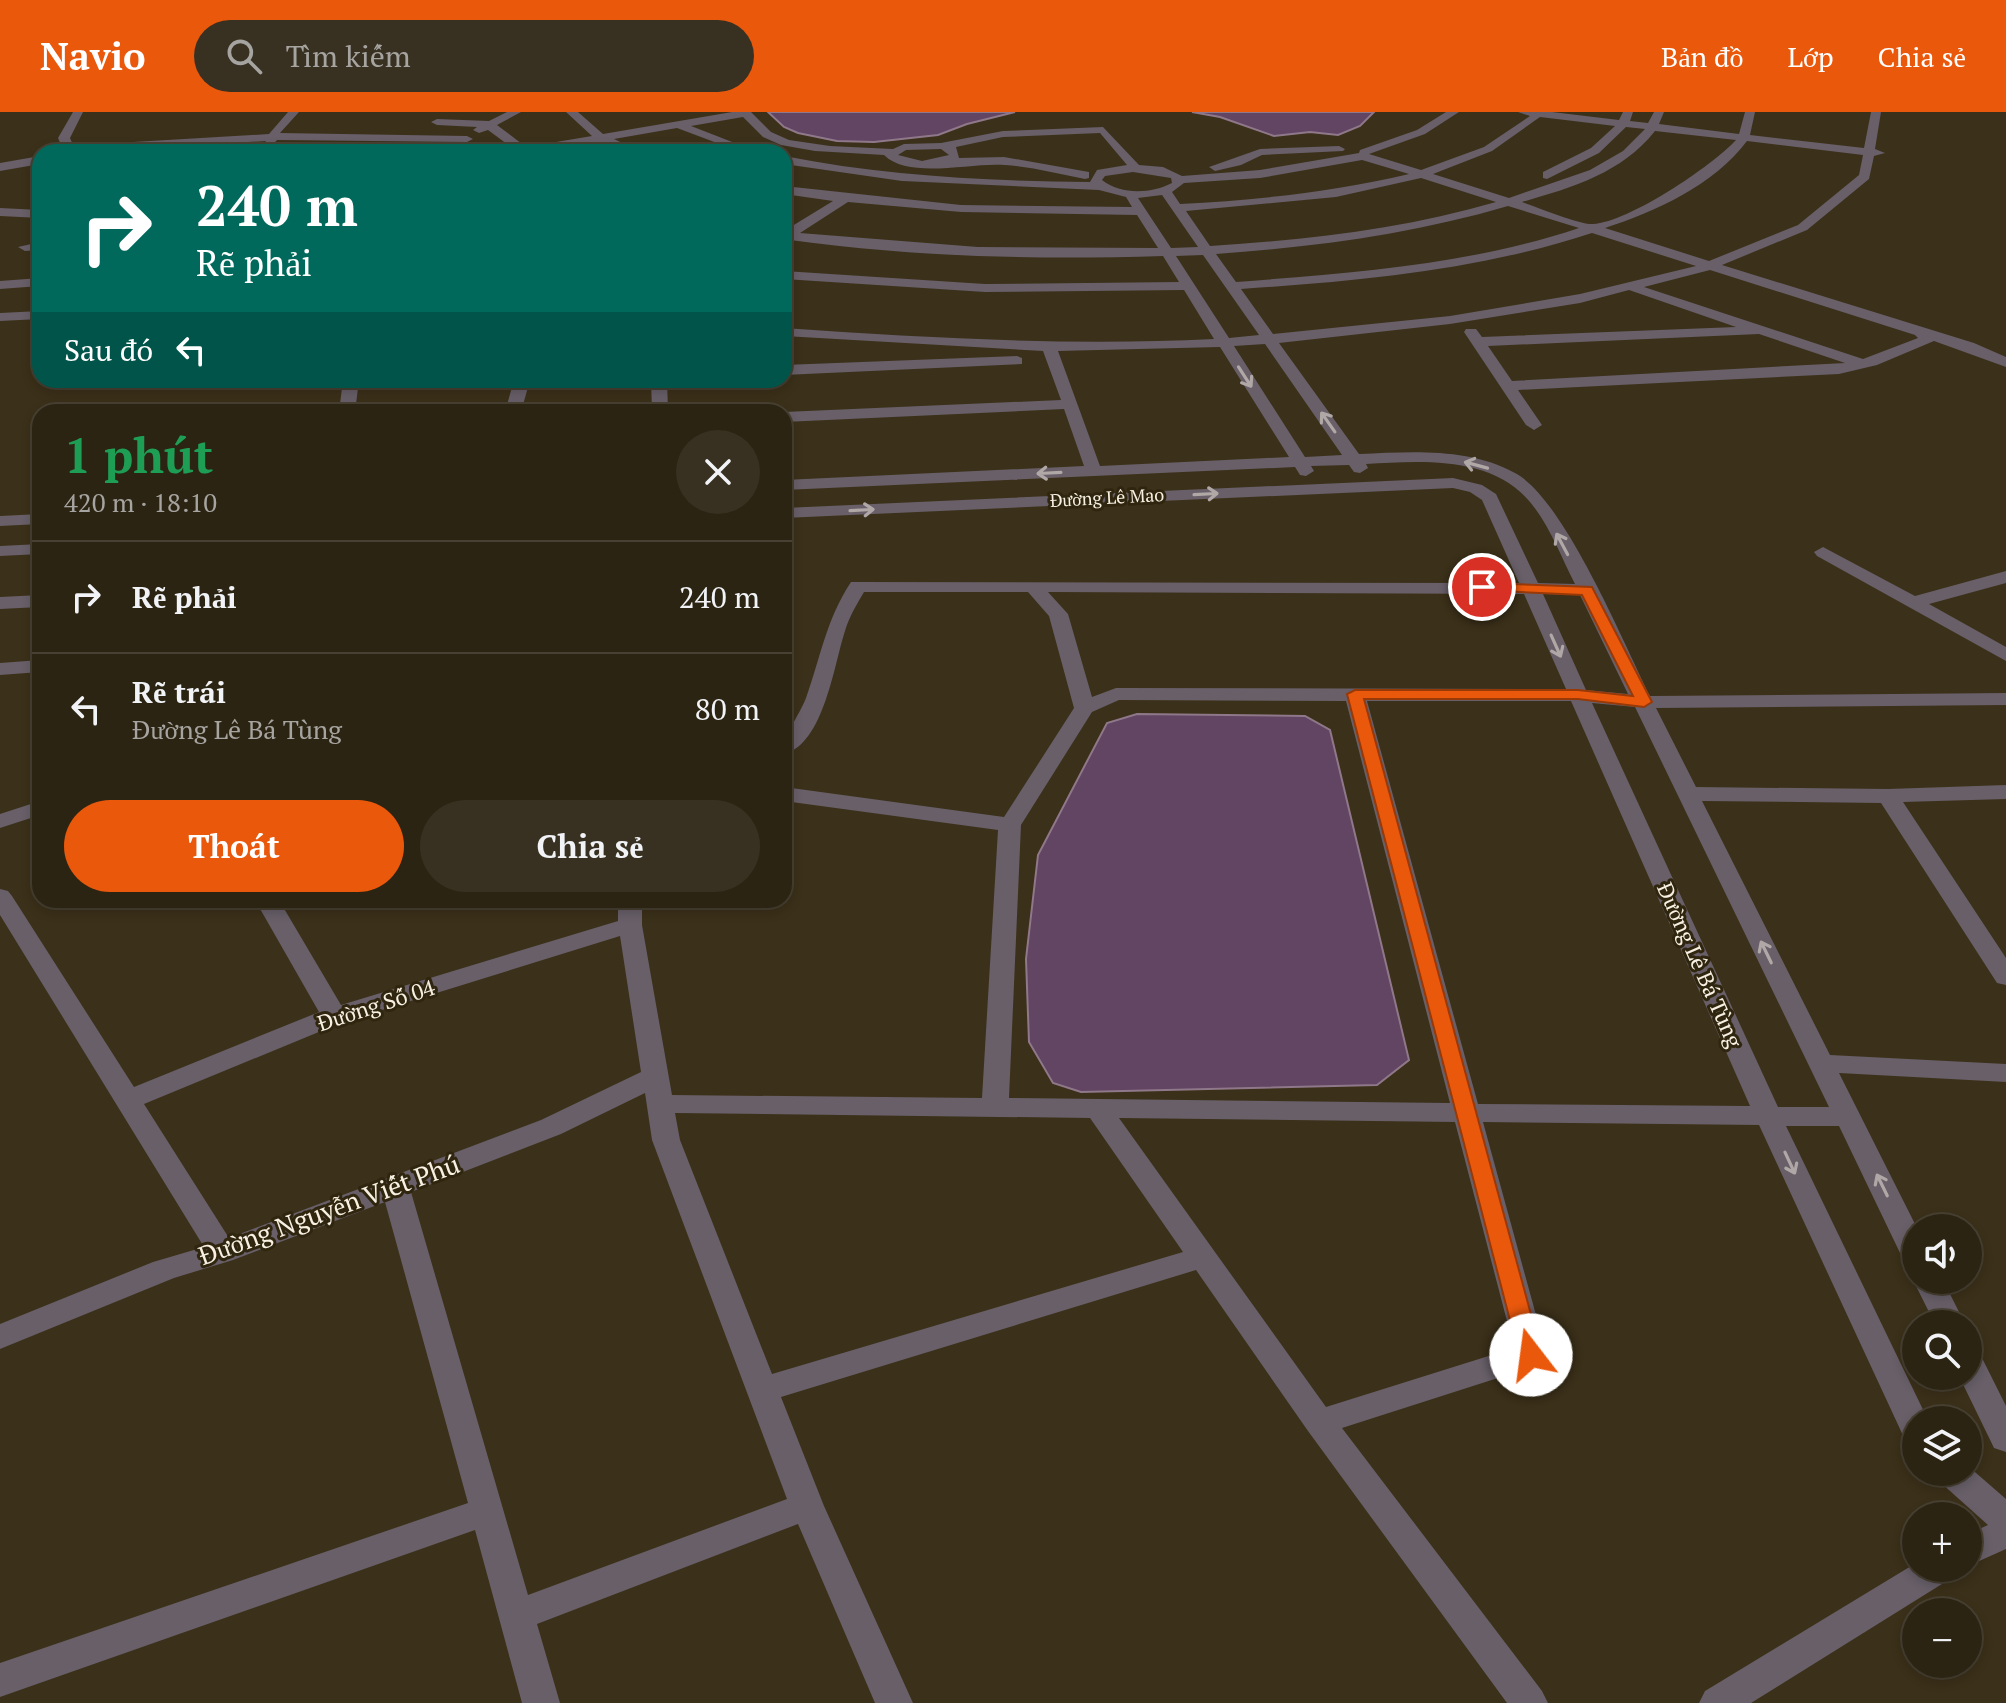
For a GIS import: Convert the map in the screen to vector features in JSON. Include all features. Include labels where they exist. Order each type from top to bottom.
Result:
[{"type":"street","points":[[67,144],[64,138],[78,112]]},
{"type":"street","points":[[269,144],[283,122],[294,112]]},
{"type":"street","points":[[461,144],[488,124],[516,112]]},
{"type":"street","points":[[571,112],[601,138],[616,144]]},
{"type":"street","points":[[567,144],[744,112],[756,127],[772,137],[805,145],[895,156],[920,164],[1009,161],[1098,182],[1129,193],[1174,188],[1174,176]]},
{"type":"street","points":[[1364,152],[1421,132],[1454,112]]},
{"type":"street","points":[[1522,112],[1626,118],[1652,128],[1879,153]]},
{"type":"street","points":[[792,232],[916,248],[1022,253],[1202,244],[1297,243],[1413,226],[1512,202],[1563,185],[1604,167],[1633,148],[1652,128],[1659,112]]},
{"type":"street","points":[[1232,286],[1347,277],[1444,263],[1506,251],[1591,228],[1678,193],[1705,176],[1744,138],[1750,112]]},
{"type":"street","points":[[792,369],[1223,343],[1463,320],[1634,288],[1709,266],[1765,245],[1810,223],[1844,200],[1866,176],[1879,153],[1881,130],[1876,112]]},
{"type":"street","points":[[655,113],[676,125],[729,144]]},
{"type":"street","points":[[1177,208],[1314,196],[1419,174],[1487,149],[1534,119],[1537,113]]},
{"type":"street","points":[[1202,244],[1387,219],[1490,195],[1542,177],[1582,158],[1610,139],[1626,118]]},
{"type":"street","points":[[425,121],[488,124],[512,144]]},
{"type":"street","points":[[269,123],[309,122]]},
{"type":"street","points":[[212,127],[255,124]]},
{"type":"street","points":[[792,230],[879,175],[895,156],[911,145],[941,146],[996,135],[1103,130],[1135,168]]},
{"type":"street","points":[[996,135],[1009,161]]},
{"type":"street","points":[[360,144],[366,136]]},
{"type":"street","points":[[198,144],[272,137],[467,139]]},
{"type":"street","points":[[941,146],[956,154],[942,162]]},
{"type":"street","points":[[1174,176],[1229,165],[1260,152],[1342,149]]},
{"type":"street","points":[[792,161],[879,175],[983,184],[1098,182],[1109,170],[1135,168],[1174,176],[1260,174],[1357,156],[1969,346],[2006,362]]},
{"type":"street","points":[[0,167],[32,161]]},
{"type":"street","points":[[792,191],[843,200],[992,212],[1140,211]]},
{"type":"street","points":[[1165,191],[1373,486]]},
{"type":"street","points":[[1129,193],[1317,489]]},
{"type":"street","points":[[0,212],[32,214]]},
{"type":"street","points":[[25,247],[32,247]]},
{"type":"street","points":[[792,276],[887,284],[1038,290],[1187,286]]},
{"type":"street","points":[[0,285],[32,283]]},
{"type":"street","points":[[1634,288],[1864,365]]},
{"type":"street","points":[[0,317],[32,315]]},
{"type":"street","points":[[1463,320],[1534,425]]},
{"type":"street","points":[[1479,342],[1761,330]]},
{"type":"street","points":[[792,333],[1052,353]]},
{"type":"street","points":[[1508,386],[1825,371],[1864,365],[1927,341],[1924,334]]},
{"type":"street","points":[[1052,353],[1094,471]]},
{"type":"street","points":[[792,417],[1070,404]]},
{"type":"street","name":"Đường Lê Mao","points":[[792,485],[1354,459],[1447,459],[1490,469],[1516,481],[1536,499],[1587,590]]},
{"type":"street","name":"Đường Lê Mao","points":[[792,513],[1429,483],[1471,486],[1490,498]]},
{"type":"street","name":"Đường Lê Bá Tùng","points":[[1490,498],[1769,1118],[1905,1406]]},
{"type":"street","points":[[0,521],[32,519]]},
{"type":"street","points":[[0,551],[32,549]]},
{"type":"street","points":[[1823,552],[2006,655]]},
{"type":"street","points":[[1913,603],[2006,577]]},
{"type":"street","points":[[792,743],[796,741],[813,702],[836,627],[858,586],[1433,586],[1587,590],[1902,1227]]},
{"type":"street","points":[[1033,586],[1058,614],[1068,641],[1084,708]]},
{"type":"street","points":[[0,603],[32,601]]},
{"type":"street","points":[[0,669],[32,667]]},
{"type":"street","points":[[995,1108],[1010,825],[1084,708],[1116,694],[1578,695],[1644,702],[2006,699]]},
{"type":"street","points":[[1319,1422],[1531,1355],[1355,694]]},
{"type":"street","points":[[1689,794],[1888,796],[2006,792]]},
{"type":"street","points":[[792,795],[1010,825]]},
{"type":"street","points":[[1888,796],[2006,977]]},
{"type":"street","points":[[0,821],[32,811]]},
{"type":"street","points":[[0,896],[223,1252]]},
{"type":"street","points":[[272,908],[334,1016]]},
{"type":"street","points":[[630,912],[666,1140],[807,1506],[894,1703]]},
{"type":"street","name":"Đường Số 04","points":[[128,1100],[334,1016],[630,912]]},
{"type":"street","points":[[1821,1063],[2006,1073]]},
{"type":"street","points":[[658,1090],[995,1108],[1848,1117]]},
{"type":"street","name":"Đường Nguyễn Viết Phú","points":[[0,1337],[164,1270],[223,1252],[551,1127],[658,1090]]},
{"type":"street","points":[[1098,1109],[1319,1422],[1529,1703]]},
{"type":"street","points":[[395,1187],[541,1703]]},
{"type":"street","points":[[762,1390],[1202,1257]]},
{"type":"street","points":[[1982,1390],[2006,1439]]},
{"type":"street","points":[[1968,1486],[2006,1520]]},
{"type":"street","points":[[516,1616],[807,1506]]},
{"type":"street","points":[[0,1680],[487,1511]]},
{"type":"street","points":[[1982,1544],[2006,1532]]},
{"type":"street","points":[[1718,1703],[1915,1582]]},
{"type":"shaded area","points":[[768,112],[1015,112],[938,135],[874,142],[837,141],[798,133],[784,127]]},
{"type":"shaded area","points":[[1192,112],[1374,112],[1360,126],[1338,135],[1310,132],[1274,136],[1220,117]]},
{"type":"shaded area","points":[[1137,714],[1305,716],[1330,730],[1409,1060],[1377,1085],[1081,1092],[1053,1083],[1029,1042],[1026,959],[1038,855],[1107,723]]},
{"type":"route","points":[[1482,587],[1587,590],[1644,702],[1578,695],[1355,694],[1531,1355]]}]
